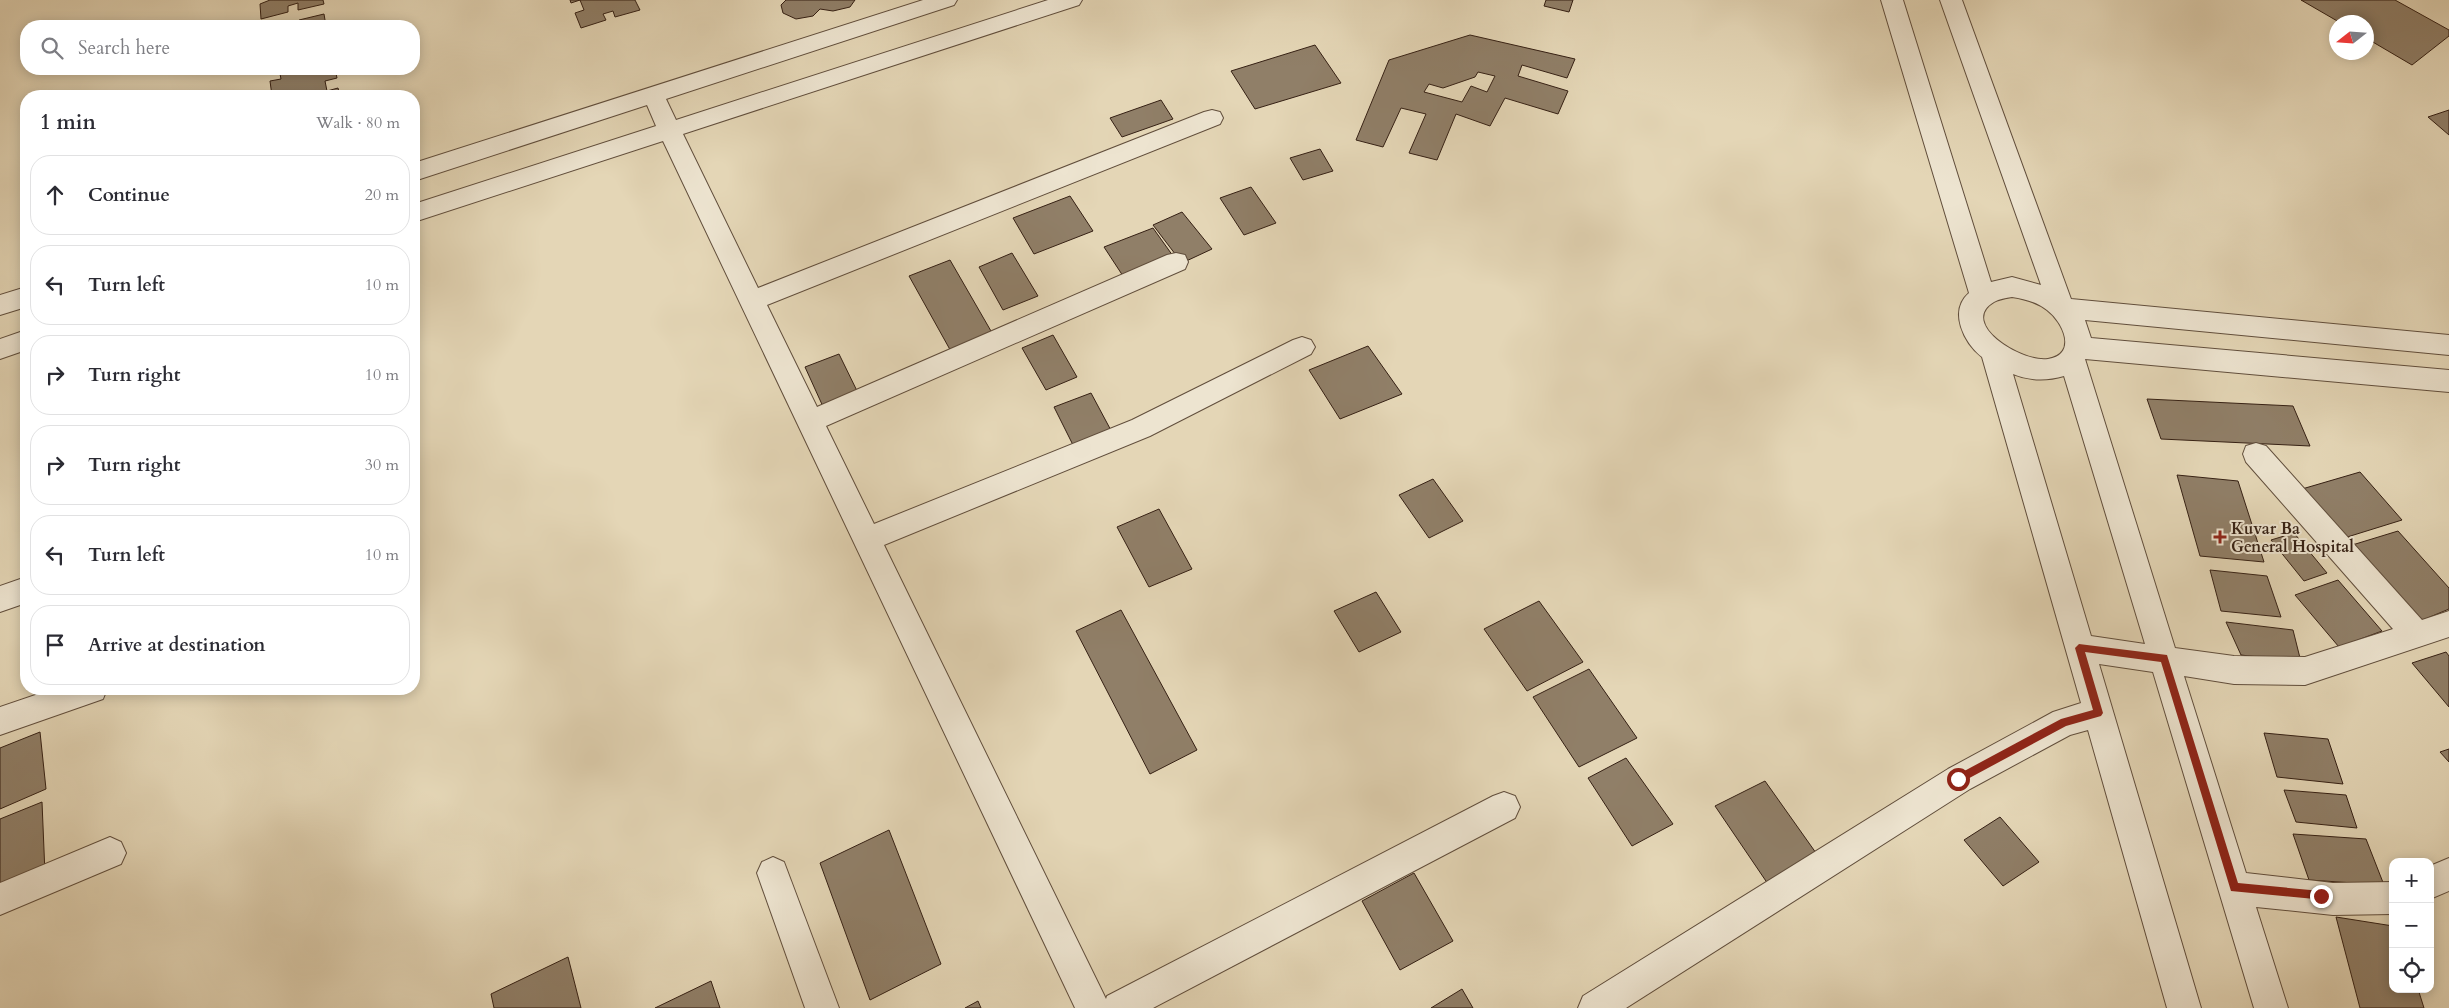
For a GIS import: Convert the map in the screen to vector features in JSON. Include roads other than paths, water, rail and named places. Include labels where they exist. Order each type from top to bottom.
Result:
[{"type":"street","points":[[420,170],[946,0]]},
{"type":"street","points":[[420,211],[669,132],[1071,0]]},
{"type":"street","points":[[1892,0],[1982,294]]},
{"type":"street","points":[[1951,0],[2062,308]]},
{"type":"street","points":[[653,95],[669,132],[1093,1008]]},
{"type":"street","points":[[751,302],[1212,118]]},
{"type":"street","points":[[810,422],[1176,262]]},
{"type":"street","points":[[2271,1008],[2164,658],[2075,353],[2079,334],[2073,321],[2062,308],[2047,297],[2030,290],[2012,287],[1996,289],[1982,294],[1974,304],[1970,316],[1973,329],[1981,342],[1994,354],[2010,363],[2028,369],[2046,370],[2061,366],[2075,353],[2449,381]]},
{"type":"street","points":[[0,305],[20,298]]},
{"type":"street","points":[[2062,308],[2449,345]]},
{"type":"street","points":[[0,350],[20,342]]},
{"type":"street","points":[[866,540],[1141,428],[1302,347]]},
{"type":"street","points":[[1994,354],[2184,1008]]},
{"type":"street","points":[[2256,454],[2417,635]]},
{"type":"street","points":[[0,599],[20,592]]},
{"type":"street","points":[[2079,648],[2164,658],[2234,670],[2306,671],[2449,624]]},
{"type":"street","points":[[0,721],[75,695]]},
{"type":"street","points":[[1595,1008],[1958,779],[2064,722],[2098,713]]},
{"type":"street","points":[[1119,1008],[1504,807]]},
{"type":"street","points":[[0,899],[110,853]]},
{"type":"street","points":[[773,873],[822,1008]]},
{"type":"street","points":[[2434,880],[2449,874]]},
{"type":"street","points":[[2234,888],[2333,899],[2389,898]]},
{"type":"place","name":"Kuvar Ba General Hospital","points":[[2220,537]]}]
